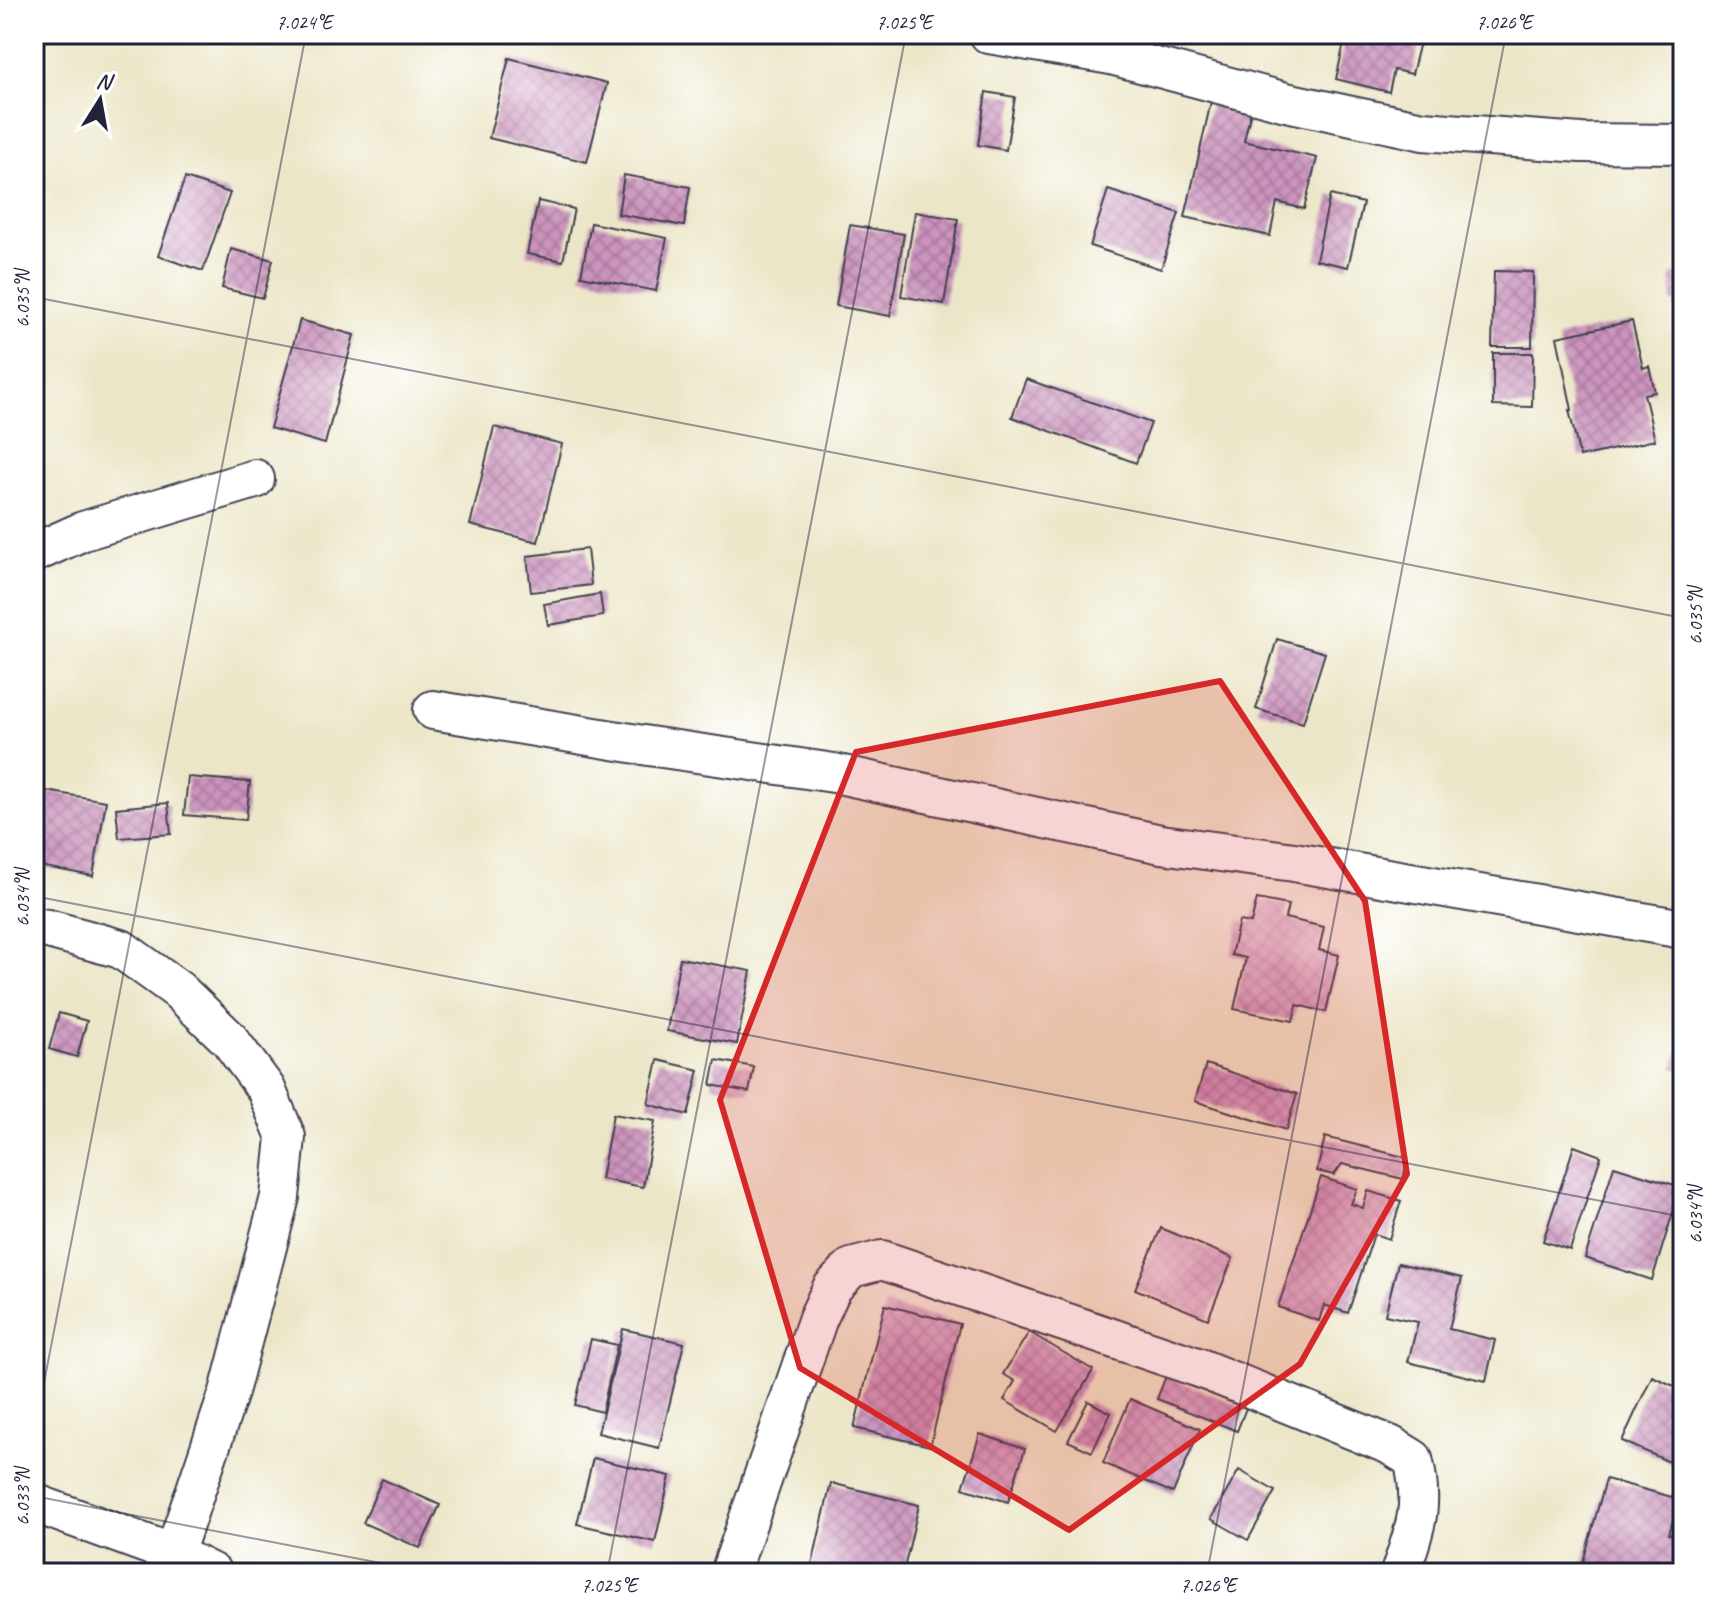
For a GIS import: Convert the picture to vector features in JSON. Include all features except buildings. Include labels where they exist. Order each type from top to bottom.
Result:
[{"type":"street","points":[[989,34],[1111,55],[1286,102],[1423,131],[1581,143],[1683,144]]},
{"type":"street","points":[[34,553],[83,531],[255,479]]},
{"type":"street","points":[[433,710],[834,773],[1161,844],[1294,862],[1683,929]]},
{"type":"street","points":[[34,927],[121,949],[178,990],[229,1039],[248,1064],[266,1089],[286,1137],[280,1197],[229,1392],[174,1554]]},
{"type":"street","points":[[730,1573],[818,1318],[832,1288],[851,1268],[882,1260],[1200,1368],[1390,1445],[1413,1459],[1419,1480],[1418,1519],[1400,1573]]},
{"type":"street","points":[[34,1503],[174,1554],[212,1573]]},
{"type":"highlighted area","points":[[1220,681],[1365,901],[1407,1174],[1300,1364],[1069,1530],[800,1368],[720,1100],[856,752]]}]
